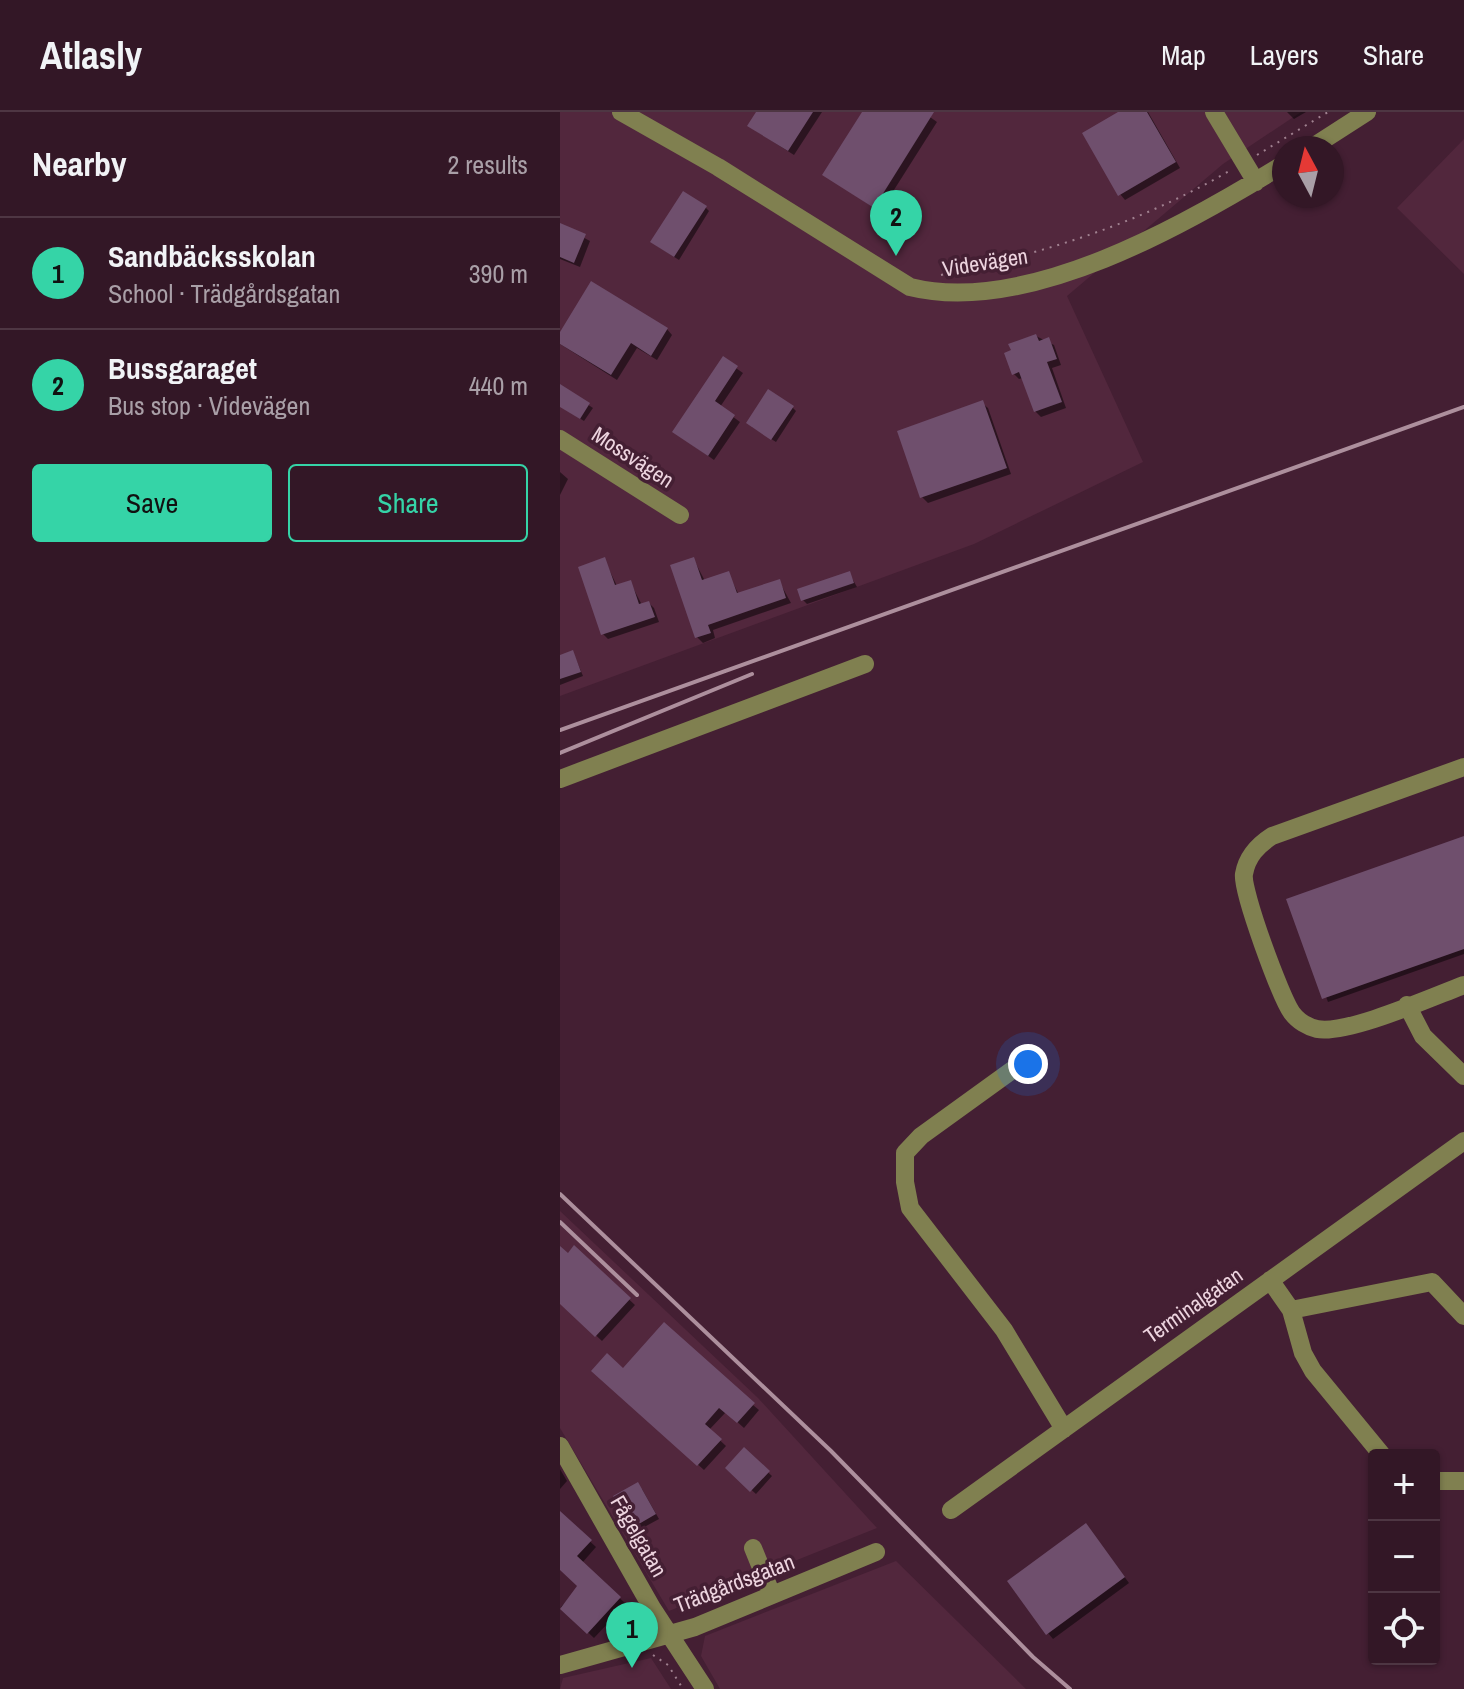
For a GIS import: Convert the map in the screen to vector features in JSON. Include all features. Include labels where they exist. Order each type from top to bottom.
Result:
[{"type":"street","name":"Videvägen","points":[[621,112],[718,167],[910,287],[938,294],[1010,286],[1102,259],[1181,225],[1272,172]]},
{"type":"street","points":[[1214,112],[1256,182]]},
{"type":"street","points":[[1330,136],[1367,112]]},
{"type":"street","name":"Mossvägen","points":[[560,439],[680,515]]},
{"type":"street","points":[[560,779],[865,664]]},
{"type":"street","points":[[1464,767],[1272,836],[1253,852],[1243,875],[1248,900],[1286,1003],[1301,1022],[1315,1029],[1341,1029],[1464,985]]},
{"type":"street","points":[[1407,1005],[1423,1036],[1464,1076]]},
{"type":"street","points":[[1022,1063],[921,1136],[905,1153],[905,1182],[910,1208],[1004,1330],[1064,1429]]},
{"type":"street","name":"Terminalgatan","points":[[951,1510],[1464,1141]]},
{"type":"street","points":[[1270,1280],[1291,1310],[1303,1353],[1313,1371],[1377,1449]]},
{"type":"street","points":[[1291,1310],[1432,1282],[1464,1316]]},
{"type":"street","name":"Fågelgatan","points":[[560,1446],[669,1634],[705,1689]]},
{"type":"street","points":[[1440,1481],[1464,1481]]},
{"type":"street","points":[[753,1548],[772,1595]]},
{"type":"street","name":"Trädgårdsgatan","points":[[560,1665],[669,1634],[876,1552]]},
{"type":"path","points":[[933,276],[1046,250],[1129,223],[1244,162],[1328,112]]},
{"type":"path","points":[[648,1654],[668,1665],[683,1689]]},
{"type":"shaded area","points":[[560,112],[1301,112],[1223,164],[1067,296],[1143,462],[974,544],[560,696]]},
{"type":"shaded area","points":[[1464,139],[1464,274],[1397,208]]},
{"type":"shaded area","points":[[560,1211],[758,1398],[877,1528],[669,1611],[560,1428]]},
{"type":"shaded area","points":[[896,1561],[1026,1689],[720,1689],[701,1656],[705,1636]]},
{"type":"shaded area","points":[[651,1658],[671,1689],[560,1689],[563,1678]]},
{"type":"building","points":[[756,112],[813,112],[788,151],[747,126]]},
{"type":"building","points":[[862,112],[934,112],[874,208],[822,175]]},
{"type":"building","points":[[1118,112],[1147,112],[1176,162],[1118,196],[1082,133]]},
{"type":"building","points":[[683,191],[707,206],[674,257],[650,242]]},
{"type":"building","points":[[560,223],[586,234],[574,263],[560,257]]},
{"type":"building","points":[[591,281],[668,328],[651,356],[631,343],[611,375],[560,344],[560,332]]},
{"type":"building","points":[[1036,334],[1039,341],[1049,337],[1057,359],[1047,362],[1062,402],[1034,412],[1019,372],[1012,375],[1004,353],[1011,350],[1008,344]]},
{"type":"building","points":[[723,356],[738,366],[715,401],[735,415],[708,456],[672,432]]},
{"type":"building","points":[[560,384],[590,403],[580,419],[560,407]]},
{"type":"building","points":[[768,389],[794,406],[771,440],[746,423]]},
{"type":"building","points":[[983,400],[1007,468],[920,498],[897,431]]},
{"type":"building","points":[[605,557],[615,585],[631,580],[639,604],[649,601],[655,617],[601,635],[578,567]]},
{"type":"building","points":[[694,557],[702,580],[729,571],[737,593],[780,579],[786,598],[708,625],[711,633],[695,638],[670,565]]},
{"type":"building","points":[[850,571],[854,583],[801,601],[797,589]]},
{"type":"building","points":[[573,650],[581,672],[560,679],[560,655]]},
{"type":"building","points":[[1464,836],[1464,949],[1322,999],[1286,899]]},
{"type":"building","points":[[574,1245],[631,1298],[595,1337],[560,1304],[560,1246],[568,1253]]},
{"type":"building","points":[[664,1322],[755,1403],[737,1423],[719,1408],[705,1424],[722,1439],[697,1466],[591,1371],[607,1353],[623,1368]]},
{"type":"building","points":[[744,1447],[770,1471],[750,1492],[725,1468]]},
{"type":"building","points":[[638,1482],[656,1514],[632,1528],[613,1496]]},
{"type":"building","points":[[560,1511],[592,1540],[577,1556],[621,1597],[587,1634],[560,1609],[577,1586],[560,1570]]},
{"type":"building","points":[[1086,1523],[1125,1577],[1046,1635],[1007,1581]]},
{"type":"railway","points":[[560,730],[1464,407]]},
{"type":"railway","points":[[560,753],[752,674]]},
{"type":"railway","points":[[560,1194],[831,1451],[1033,1657],[1070,1689]]},
{"type":"railway","points":[[560,1222],[637,1295]]},
{"type":"place","name":"Bussgaraget","points":[[896,256]]},
{"type":"place","name":"Sandbäcksskolan","points":[[632,1668]]}]
